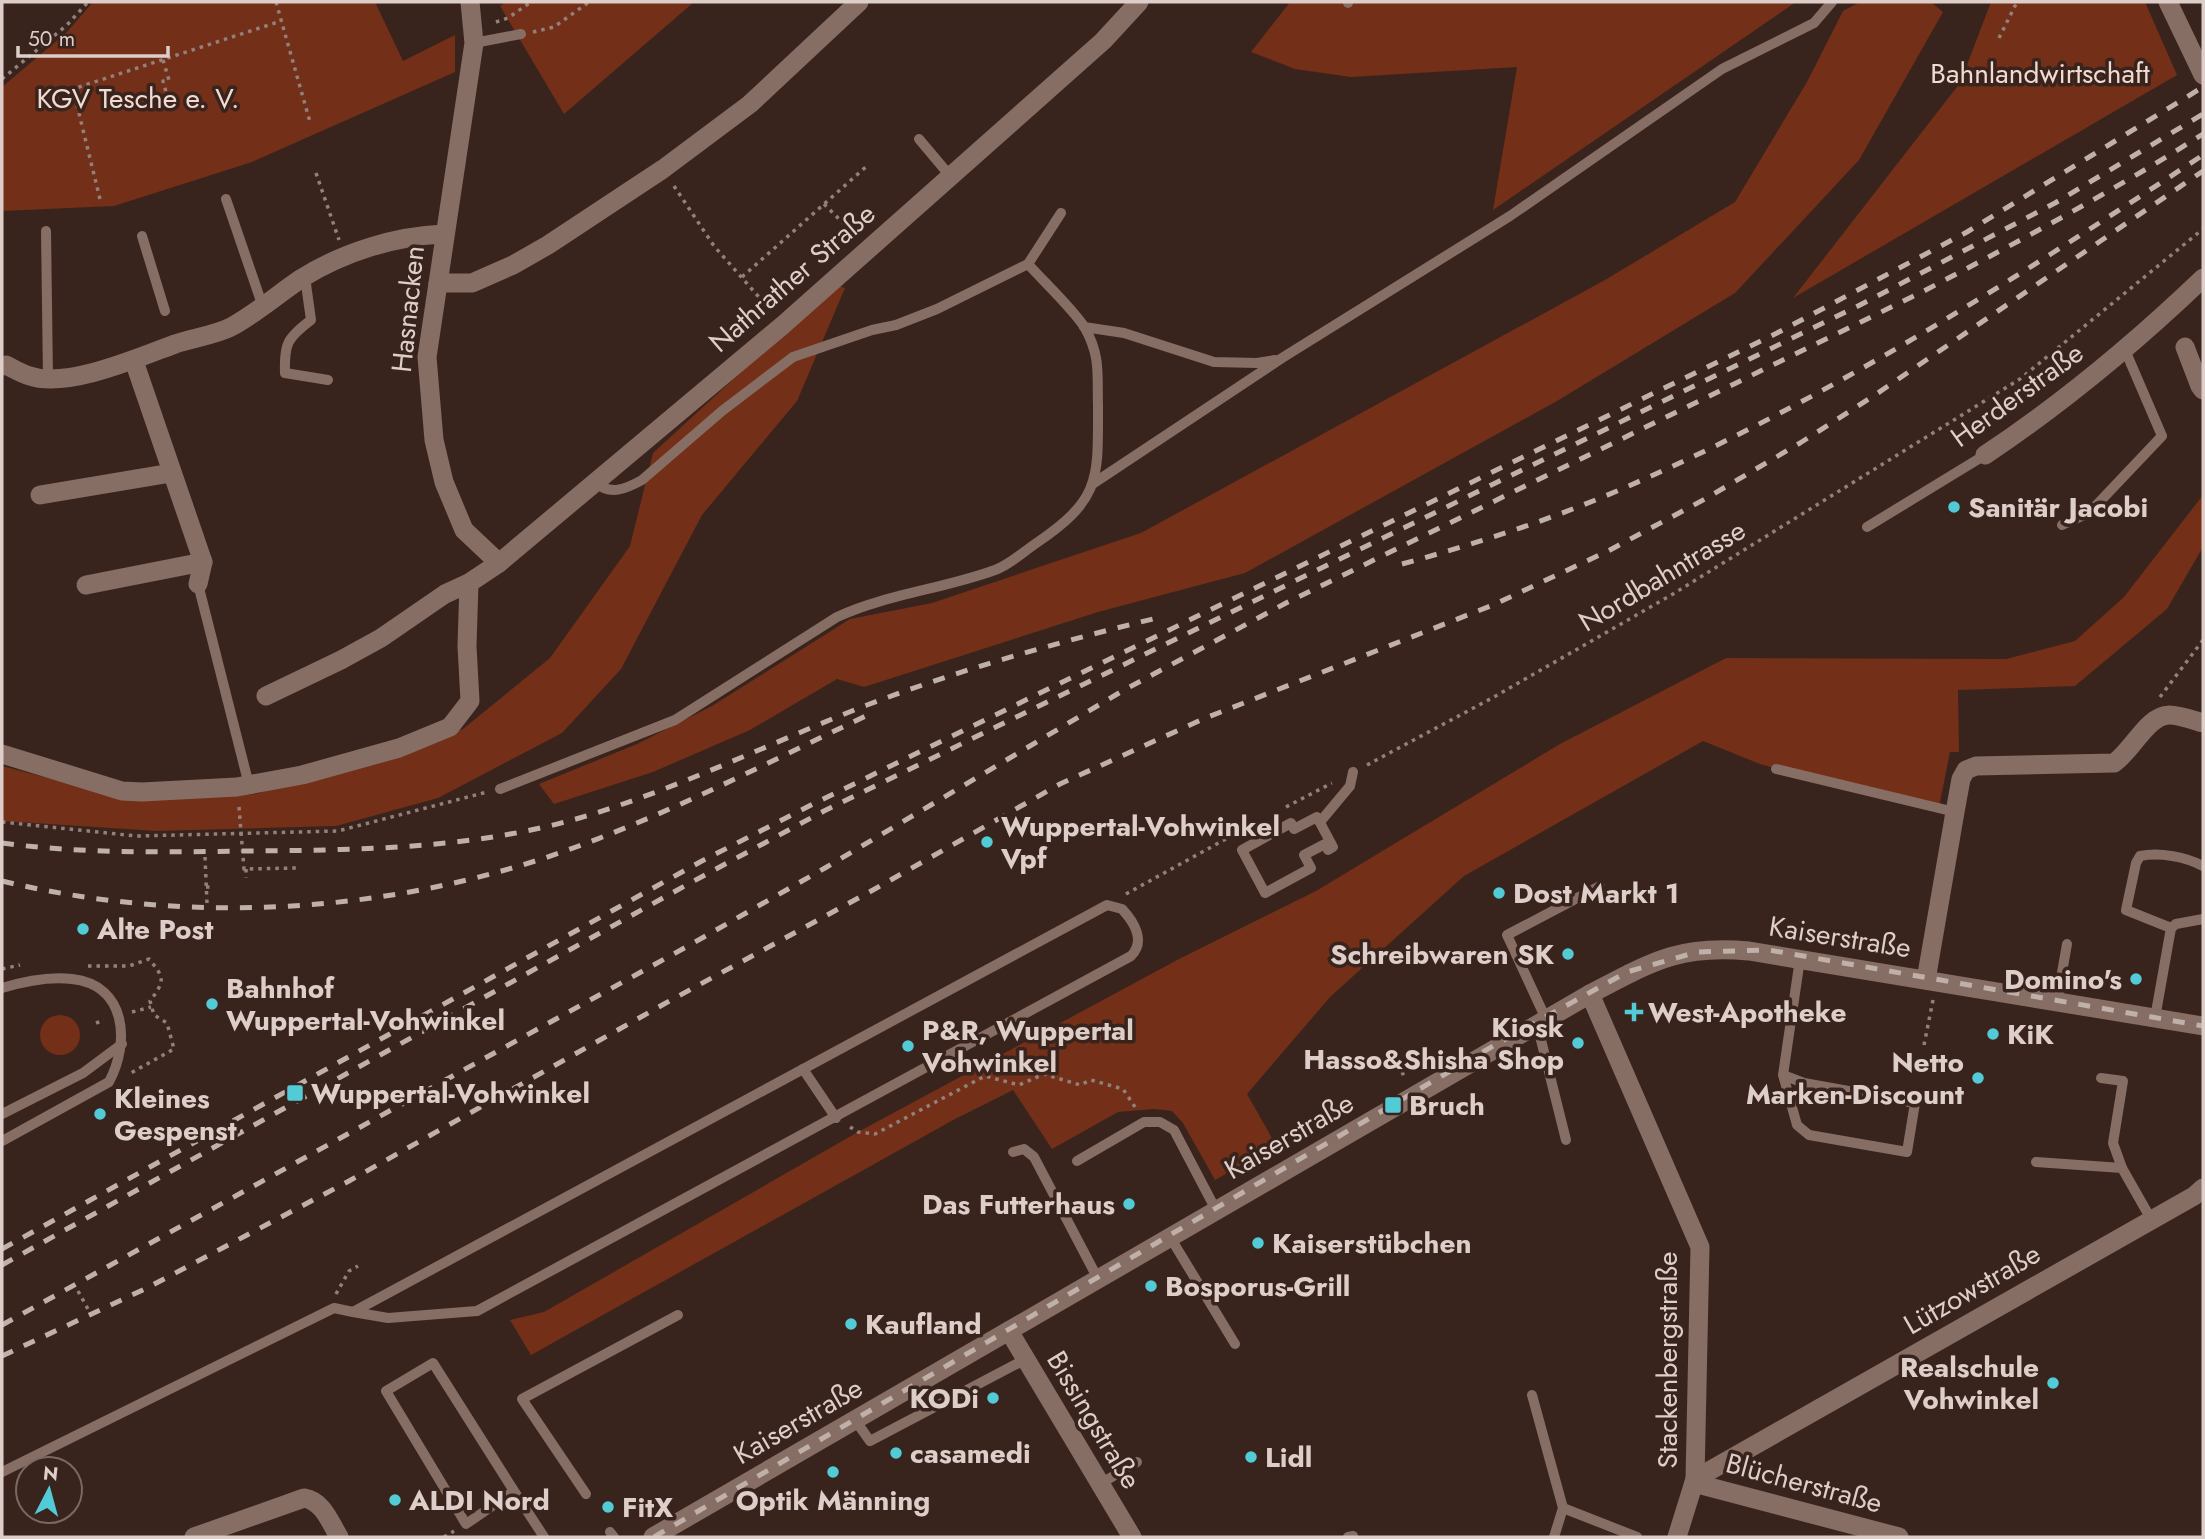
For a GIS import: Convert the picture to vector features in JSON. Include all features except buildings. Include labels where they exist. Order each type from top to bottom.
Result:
[{"type":"street","name":"Hasnacken","points":[[470,2],[474,35],[426,356],[434,440],[444,482],[464,530],[499,563]]},
{"type":"street","points":[[438,283],[472,283],[513,265],[663,169],[750,104],[859,2]]},
{"type":"street","name":"Nathrather Straße","points":[[266,696],[361,649],[445,594],[469,583],[499,563],[783,325],[1104,41],[1139,2]]},
{"type":"street","points":[[2168,2],[2202,74]]},
{"type":"street","points":[[2,366],[6,365],[32,377],[48,378],[93,372],[134,361],[228,329],[305,277],[345,255],[398,239],[444,234]]},
{"type":"street","name":"Herderstraße","points":[[1985,455],[2125,350],[2203,278]]},
{"type":"street","points":[[2185,347],[2203,390]]},
{"type":"street","points":[[134,361],[203,562],[198,583]]},
{"type":"street","points":[[40,495],[171,473]]},
{"type":"street","points":[[86,584],[203,562]]},
{"type":"street","points":[[2,754],[122,790],[142,792],[244,791],[387,751],[450,727],[470,701],[467,646],[469,583]]},
{"type":"street","points":[[1926,980],[1961,779],[1966,770],[1976,766],[2114,763],[2126,755],[2148,725],[2156,720],[2168,715],[2203,723]]},
{"type":"street","name":"Kaiserstraße","points":[[653,1537],[1590,993],[1657,960],[1687,951],[1718,948],[1800,959],[2203,1026]]},
{"type":"street","name":"Stackenbergstraße","points":[[1590,993],[1700,1247],[1695,1481],[1678,1537]]},
{"type":"street","name":"Lützowstraße","points":[[1695,1481],[2203,1188]]},
{"type":"street","name":"Bissingstraße","points":[[1009,1331],[1132,1537]]},
{"type":"street","name":"Blücherstraße","points":[[1695,1481],[1899,1537]]},
{"type":"street","points":[[194,1537],[304,1498],[321,1506],[339,1537]]},
{"type":"lane","points":[[1094,483],[1282,358],[1510,216],[1722,69],[1814,23],[1832,2]]},
{"type":"lane","points":[[474,35],[522,34]]},
{"type":"lane","points":[[919,139],[951,177]]},
{"type":"lane","points":[[226,199],[263,307]]},
{"type":"lane","points":[[595,482],[602,489],[616,491],[642,481],[722,411],[793,357],[872,330],[896,326],[1028,264],[1061,213]]},
{"type":"lane","points":[[46,231],[48,378]]},
{"type":"lane","points":[[142,236],[165,311]]},
{"type":"lane","points":[[500,789],[675,720],[837,617],[864,604],[932,589],[998,570],[1059,528],[1084,503],[1094,483],[1098,463],[1098,361],[1084,327],[1028,264]]},
{"type":"lane","points":[[305,277],[311,320],[297,330],[284,348],[285,373],[328,380]]},
{"type":"lane","points":[[1084,327],[1124,333],[1214,362],[1257,363],[1282,358]]},
{"type":"lane","name":"Herderstraße","points":[[2063,525],[2089,513],[2162,436],[2125,350]]},
{"type":"lane","name":"Herderstraße","points":[[1867,527],[1985,455]]},
{"type":"lane","points":[[198,583],[244,791]]},
{"type":"lane","points":[[1776,769],[1955,811]]},
{"type":"lane","points":[[1320,822],[1350,786],[1353,772]]},
{"type":"lane","points":[[1317,817],[1320,822],[1333,847],[1328,850],[1325,844],[1304,855],[1311,868],[1265,893],[1242,850],[1291,823],[1294,829],[1317,817]]},
{"type":"lane","points":[[2171,928],[2126,910],[2136,863],[2140,856],[2149,855],[2175,857],[2203,866]]},
{"type":"lane","points":[[1566,1140],[1542,1021],[1507,935],[1600,886]]},
{"type":"lane","points":[[2,1472],[334,1308],[353,1312],[388,1318],[477,1311],[1131,956],[1137,951],[1139,944],[1136,930],[1122,909],[1107,905],[353,1312]]},
{"type":"lane","points":[[2155,1018],[2171,928],[2176,924],[2203,919]]},
{"type":"lane","points":[[2057,1001],[2067,944]]},
{"type":"lane","points":[[1783,1075],[1804,1083],[1915,1103],[1907,1152],[1809,1135],[1797,1125],[1783,1075],[1800,959]]},
{"type":"lane","points":[[2,988],[28,979],[72,979],[89,984],[106,994],[113,1004],[122,1031],[117,1066],[109,1082],[2,1141]]},
{"type":"lane","points":[[2,1114],[83,1073],[122,1044]]},
{"type":"lane","points":[[803,1069],[836,1118]]},
{"type":"lane","points":[[2101,1078],[2123,1081],[2113,1143],[2122,1168],[2151,1219]]},
{"type":"lane","points":[[1077,1161],[1144,1122],[1160,1122],[1174,1130],[1216,1210]]},
{"type":"lane","points":[[1013,1152],[1024,1149],[1034,1157],[1098,1279]]},
{"type":"lane","points":[[2036,1162],[2122,1168]]},
{"type":"lane","points":[[1170,1237],[1235,1344]]},
{"type":"lane","points":[[586,1494],[522,1399],[678,1315]]},
{"type":"lane","points":[[855,1420],[870,1441],[1026,1359]]},
{"type":"lane","points":[[514,1491],[466,1524],[386,1391],[433,1363],[544,1537]]},
{"type":"lane","points":[[1532,1395],[1563,1508],[1554,1537]]},
{"type":"lane","points":[[1100,1484],[1137,1462]]},
{"type":"lane","points":[[1563,1508],[1637,1537]]},
{"type":"path","points":[[2,79],[67,25],[88,2]]},
{"type":"path","points":[[276,2],[310,122]]},
{"type":"path","points":[[474,35],[508,18],[531,2]]},
{"type":"path","points":[[522,34],[554,27],[589,2]]},
{"type":"path","points":[[1998,38],[2017,2]]},
{"type":"path","points":[[100,199],[73,89],[281,20]]},
{"type":"path","points":[[163,60],[169,80],[163,81],[171,110]]},
{"type":"path","points":[[742,277],[868,165]]},
{"type":"path","points":[[663,169],[714,246],[783,325]]},
{"type":"path","points":[[316,173],[345,255]]},
{"type":"path","points":[[824,204],[869,249]]},
{"type":"path","name":"Nordbahntrasse","points":[[1279,811],[1494,697],[1673,594],[2020,379],[2203,229]]},
{"type":"path","points":[[2156,720],[2160,698],[2203,640]]},
{"type":"path","points":[[2,822],[136,836],[338,831],[500,789]]},
{"type":"path","points":[[244,791],[246,878]]},
{"type":"path","points":[[1107,905],[1242,831]]},
{"type":"path","points":[[205,857],[206,903]]},
{"type":"path","points":[[246,869],[296,868]]},
{"type":"path","points":[[206,887],[214,887]]},
{"type":"path","points":[[83,966],[122,964],[149,959],[161,973],[162,985],[150,1001],[153,1015],[167,1023],[174,1049],[126,1075]]},
{"type":"path","points":[[2,969],[22,965]]},
{"type":"path","points":[[1924,1045],[1931,1009]]},
{"type":"path","points":[[836,1118],[858,1132],[875,1134],[985,1076],[1018,1085],[1044,1074],[1080,1085],[1091,1080],[1124,1089],[1144,1122]]},
{"type":"path","points":[[334,1308],[334,1298],[349,1271],[358,1266]]},
{"type":"path","points":[[78,1290],[89,1311]]},
{"type":"path","points":[[76,1305],[83,1300]]},
{"type":"green space","name":"KGV Tesche e. V.","points":[[93,2],[375,2],[403,61],[455,35],[455,72],[252,162],[114,206],[2,211],[2,87],[67,32]]},
{"type":"green space","points":[[506,2],[694,2],[564,114],[500,6]]},
{"type":"green space","points":[[1290,2],[1796,2],[1493,210],[1517,67],[1351,77],[1295,69],[1251,52]]},
{"type":"green space","points":[[1860,2],[1931,2],[1943,12],[1859,160],[1735,293],[1557,401],[1245,573],[1098,612],[864,687],[837,679],[750,730],[653,772],[554,804],[539,784],[637,744],[712,706],[850,619],[932,603],[1141,533],[1605,280],[1735,202],[1807,82],[1843,11]]},
{"type":"green space","name":"Bahnlandwirtschaft","points":[[1991,2],[2145,2],[2177,75],[1793,298],[1960,83]]},
{"type":"green space","points":[[836,285],[845,288],[797,401],[702,515],[621,669],[562,733],[438,798],[336,826],[157,831],[2,821],[2,766],[105,793],[169,799],[255,794],[400,754],[463,729],[550,658],[630,546],[653,453]]},
{"type":"green space","points":[[2203,495],[2203,547],[2167,609],[2075,686],[1958,690],[1959,752],[1950,752],[1938,812],[1760,764],[1703,741],[1464,876],[1330,997],[1247,1094],[1276,1145],[1215,1180],[1183,1123],[1172,1111],[1154,1109],[1118,1112],[1052,1149],[1013,1090],[955,1119],[531,1355],[510,1320],[544,1312],[858,1132],[1179,959],[1316,891],[1560,744],[1726,658],[2006,659],[2075,641],[2124,597]]},
{"type":"green space","points":[[60,1015],[74,1021],[80,1035],[74,1049],[60,1055],[46,1049],[40,1035],[46,1021]]},
{"type":"railway","points":[[2,1249],[700,862],[815,803],[1777,333],[1967,232],[2203,87]]},
{"type":"railway","points":[[2,1265],[824,811],[1860,305],[2055,203],[2203,114]]},
{"type":"railway","points":[[2,1325],[688,946],[825,868],[1124,690],[1286,603],[1920,293],[2099,197],[2203,134]]},
{"type":"railway","points":[[1402,564],[1511,531],[1591,502],[1694,456],[1770,418],[1990,292],[2203,155]]},
{"type":"railway","points":[[2,1356],[147,1288],[349,1181],[1060,784],[1203,719],[1493,605],[1608,551],[1705,499],[1872,397],[2203,171]]},
{"type":"railway","points":[[2,843],[63,849],[186,852],[414,846],[495,837],[576,819],[650,794],[867,705],[939,679],[1161,617]]},
{"type":"railway","points":[[2,881],[73,895],[145,904],[218,908],[291,906],[364,899],[436,887],[507,870],[614,833],[870,714]]},
{"type":"railway","points":[[654,1537],[1493,1046],[1627,972],[1697,952],[1769,950],[2203,1026]]},
{"type":"place","name":"Sanitär Jacobi","points":[[1954,507]]},
{"type":"place","name":"Wuppertal-Vohwinkel Vpf","points":[[987,842]]},
{"type":"place","name":"Dost Markt 1","points":[[1499,893]]},
{"type":"place","name":"Alte Post","points":[[83,929]]},
{"type":"place","name":"Schreibwaren SK","points":[[1568,954]]},
{"type":"place","name":"Domino's","points":[[2136,979]]},
{"type":"place","name":"Bahnhof Wuppertal-Vohwinkel","points":[[212,1004]]},
{"type":"place","name":"West-Apotheke","points":[[1634,1012]]},
{"type":"place","name":"KiK","points":[[1993,1034]]},
{"type":"place","name":"Kiosk Hasso&Shisha Shop","points":[[1578,1043]]},
{"type":"place","name":"P&R, Wuppertal Vohwinkel","points":[[908,1046]]},
{"type":"place","name":"Netto Marken-Discount","points":[[1978,1078]]},
{"type":"place","name":"Wuppertal-Vohwinkel","points":[[295,1093]]},
{"type":"place","name":"Bruch","points":[[1393,1105]]},
{"type":"place","name":"Kleines Gespenst","points":[[100,1114]]},
{"type":"place","name":"Das Futterhaus","points":[[1129,1204]]},
{"type":"place","name":"Kaiserstübchen","points":[[1258,1243]]},
{"type":"place","name":"Bosporus-Grill","points":[[1151,1286]]},
{"type":"place","name":"Kaufland","points":[[851,1324]]},
{"type":"place","name":"Realschule Vohwinkel","points":[[2053,1383]]},
{"type":"place","name":"KODi","points":[[993,1398]]},
{"type":"place","name":"casamedi","points":[[896,1453]]},
{"type":"place","name":"Lidl","points":[[1251,1457]]},
{"type":"place","name":"Optik Männing","points":[[833,1472]]},
{"type":"place","name":"ALDI Nord","points":[[395,1500]]},
{"type":"place","name":"FitX","points":[[608,1507]]}]
